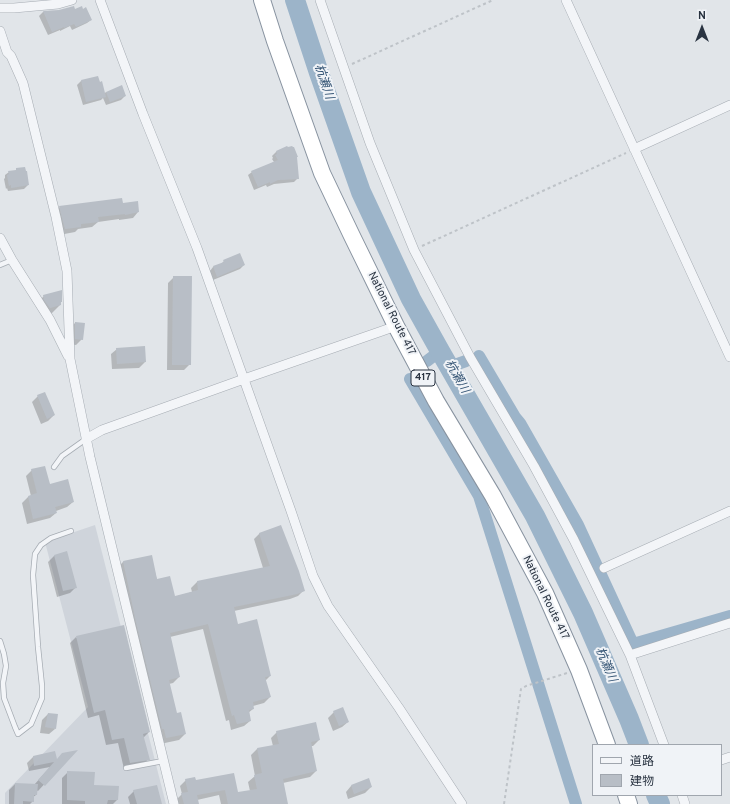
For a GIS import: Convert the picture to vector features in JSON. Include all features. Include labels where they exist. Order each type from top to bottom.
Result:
[{"type":"highway","name":"National Route 417","points":[[262,0],[322,173],[396,326],[436,401],[494,496],[545,593],[579,670],[607,744]]},
{"type":"street","points":[[0,8],[58,4],[72,0]]},
{"type":"street","points":[[100,0],[143,114],[197,248],[292,511],[313,576],[328,606],[399,708],[462,804]]},
{"type":"street","points":[[320,0],[370,143],[414,250],[470,357],[534,466],[574,540],[630,655],[664,744]]},
{"type":"street","points":[[566,0],[730,357]]},
{"type":"street","points":[[0,31],[7,52],[11,56],[23,83],[56,217],[67,271],[70,358],[86,439],[174,804]]},
{"type":"street","points":[[634,149],[730,105]]},
{"type":"street","points":[[0,238],[12,260],[50,320],[70,358]]},
{"type":"street","points":[[86,439],[102,430],[396,326]]},
{"type":"street","points":[[604,568],[730,511]]},
{"type":"street","points":[[630,655],[730,623]]},
{"type":"lane","points":[[0,265],[12,260]]},
{"type":"lane","points":[[54,467],[62,456],[86,439]]},
{"type":"lane","points":[[0,641],[6,666],[3,683],[4,698],[18,734],[31,724],[42,698],[33,575],[35,554],[41,545],[51,538],[71,531]]},
{"type":"lane","points":[[126,768],[163,761]]},
{"type":"path","points":[[344,68],[493,0]]},
{"type":"path","points":[[414,250],[634,149]]},
{"type":"path","points":[[504,804],[521,689],[526,686],[579,670]]},
{"type":"shaded area","points":[[95,525],[166,804],[5,804],[5,793],[88,707],[45,542]]},
{"type":"building","points":[[74,6],[75,9],[82,6],[83,9],[86,7],[92,20],[76,27],[74,24],[52,32],[43,11],[59,10]]},
{"type":"building","points":[[98,76],[100,82],[102,81],[106,97],[86,102],[81,80]]},
{"type":"building","points":[[122,85],[126,96],[110,102],[106,92]]},
{"type":"building","points":[[287,146],[294,147],[298,157],[299,179],[278,180],[258,187],[251,171],[278,160],[275,155],[277,154],[276,151]]},
{"type":"building","points":[[25,167],[29,185],[11,188],[11,185],[9,186],[7,175],[9,174],[8,171]]},
{"type":"building","points":[[122,198],[123,203],[138,201],[139,212],[125,215],[98,217],[99,222],[81,224],[81,227],[65,229],[59,206]]},
{"type":"building","points":[[240,253],[245,265],[217,277],[213,266]]},
{"type":"building","points":[[173,276],[192,276],[191,365],[172,365]]},
{"type":"building","points":[[62,290],[61,305],[50,308],[44,300],[43,295]]},
{"type":"building","points":[[75,322],[85,323],[83,340],[75,339]]},
{"type":"building","points":[[145,346],[146,362],[117,364],[116,348]]},
{"type":"building","points":[[45,392],[55,415],[47,419],[37,395]]},
{"type":"building","points":[[45,466],[50,484],[68,479],[74,502],[55,507],[57,513],[33,519],[28,496],[37,493],[31,469]]},
{"type":"building","points":[[281,525],[305,591],[234,607],[238,624],[257,619],[271,676],[265,677],[271,697],[253,702],[254,709],[249,710],[251,721],[237,724],[234,715],[232,716],[208,624],[170,633],[180,677],[169,680],[177,713],[181,712],[186,734],[166,738],[164,729],[162,729],[136,622],[123,561],[152,555],[157,579],[170,576],[175,596],[198,590],[197,581],[270,566],[259,533]]},
{"type":"building","points":[[67,551],[77,588],[63,591],[54,555]]},
{"type":"building","points":[[124,625],[150,732],[143,734],[150,760],[130,763],[124,738],[112,740],[105,710],[94,713],[76,636]]},
{"type":"building","points":[[343,707],[349,722],[339,726],[333,711]]},
{"type":"building","points":[[48,713],[58,714],[56,729],[45,727]]},
{"type":"building","points":[[316,722],[320,740],[311,742],[317,771],[283,779],[288,804],[228,804],[225,790],[197,795],[199,804],[184,804],[181,793],[188,792],[185,779],[195,777],[196,780],[234,773],[238,792],[257,789],[254,775],[262,773],[257,748],[279,744],[276,731]]},
{"type":"building","points":[[78,750],[45,786],[38,780],[54,762],[34,766],[33,756],[55,751],[57,759],[62,753]]},
{"type":"building","points":[[67,771],[95,772],[94,785],[119,786],[118,800],[108,800],[107,804],[85,804],[85,801],[67,800]]},
{"type":"building","points":[[369,778],[372,787],[354,794],[351,785]]},
{"type":"building","points":[[15,783],[38,784],[37,795],[34,795],[34,802],[23,801],[23,804],[14,804]]},
{"type":"building","points":[[157,785],[162,804],[137,804],[133,790]]},
{"type":"waterway","name":"杭瀬川","points":[[295,0],[361,192],[411,299],[535,516],[583,613],[639,744]]},
{"type":"waterway","points":[[427,361],[440,351]]},
{"type":"waterway","points":[[479,356],[520,423],[578,525],[633,644],[730,616]]},
{"type":"waterway","points":[[449,367],[466,361]]},
{"type":"waterway","points":[[410,379],[479,496],[576,804]]},
{"type":"waterway","name":"杭瀬川","points":[[656,796],[660,804]]}]
